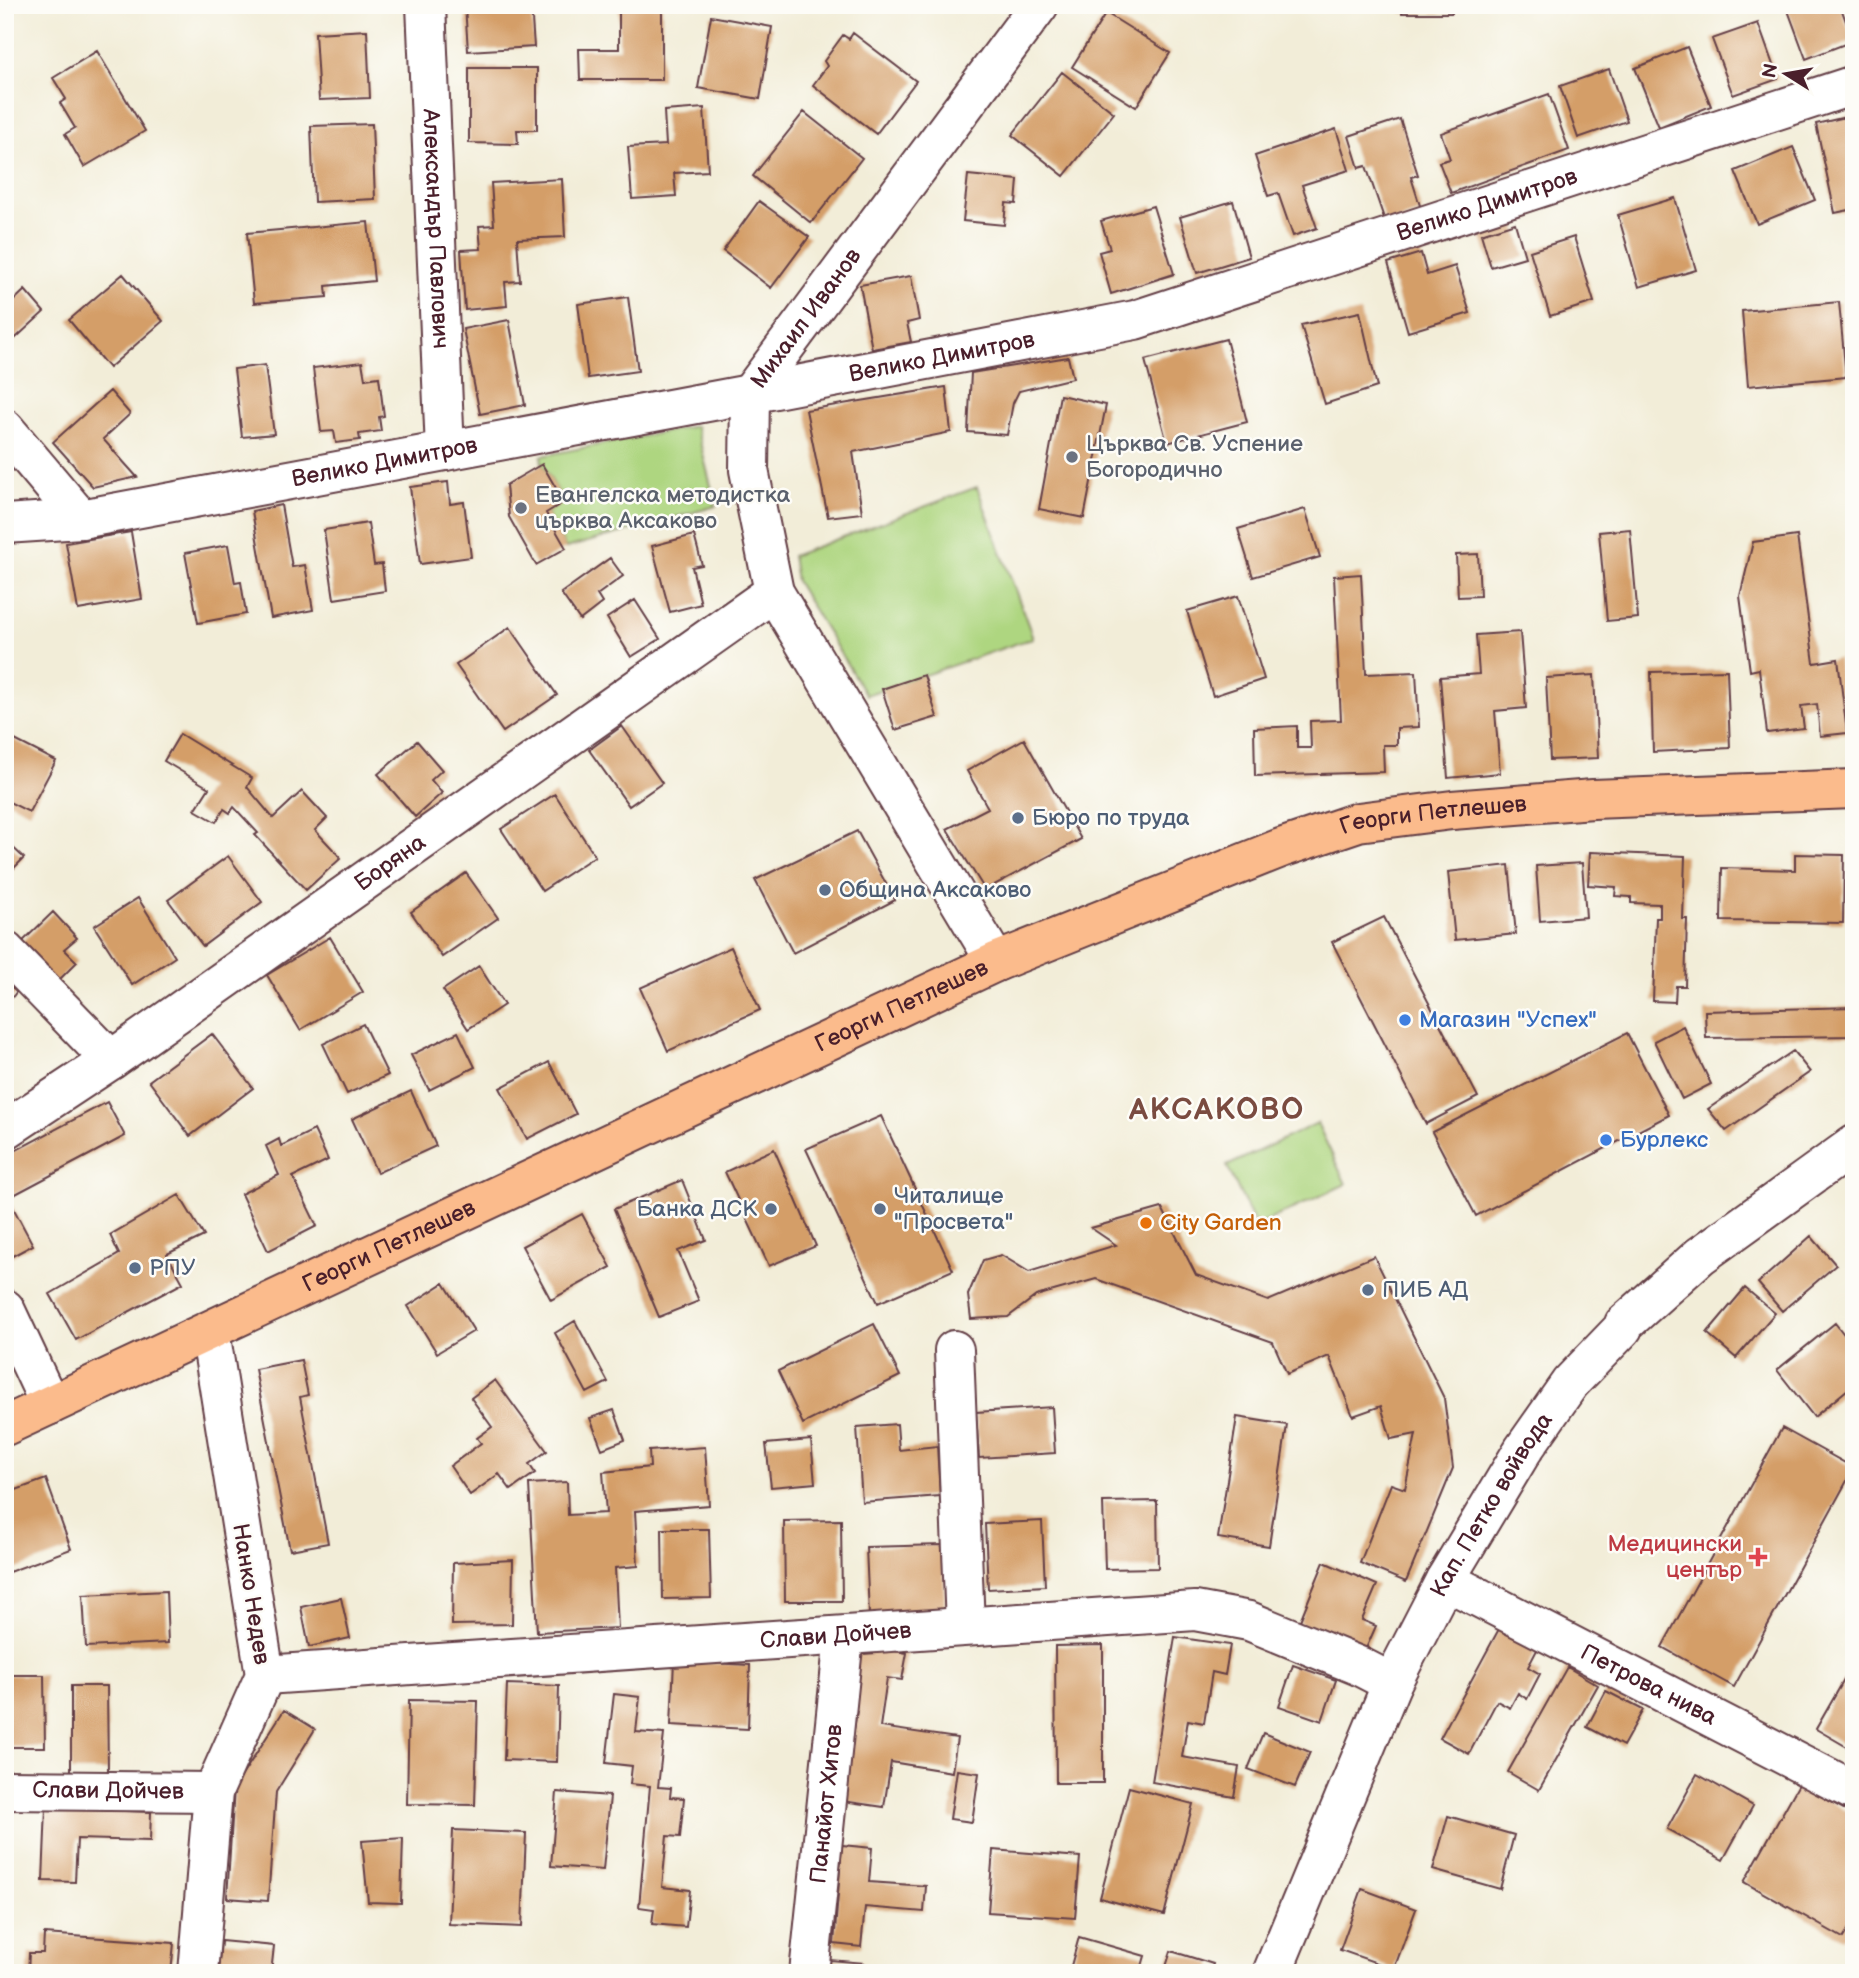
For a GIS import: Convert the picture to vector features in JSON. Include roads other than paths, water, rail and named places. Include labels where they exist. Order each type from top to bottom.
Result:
[{"type":"main road","name":"Георги Петлешев","points":[[5,1426],[996,962],[1281,848],[1358,822],[1452,810],[1593,799],[1854,789]]},
{"type":"street","name":"Александър Павлович","points":[[426,5],[445,451]]},
{"type":"street","name":"Михаил Иванов","points":[[996,962],[774,592],[749,470],[750,394],[1039,5]]},
{"type":"street","name":"Велико Димитров","points":[[5,524],[81,519],[1135,320],[1854,85]]},
{"type":"street","points":[[5,429],[81,519]]},
{"type":"street","name":"Боряна","points":[[5,1130],[111,1059],[774,592]]},
{"type":"street","points":[[5,951],[111,1059]]},
{"type":"street","name":"Кап. Петко войвода","points":[[1272,1973],[1392,1683],[1445,1580],[1523,1450],[1562,1394],[1624,1324],[1700,1256],[1854,1145]]},
{"type":"street","points":[[5,1309],[50,1405]]},
{"type":"street","name":"Нанко Недев","points":[[198,1973],[213,1792],[265,1675],[210,1331]]},
{"type":"street","points":[[954,1350],[965,1626]]},
{"type":"street","name":"Петрова нива","points":[[1445,1580],[1854,1791]]},
{"type":"street","name":"Слави Дойчев","points":[[265,1675],[1195,1611],[1249,1621],[1359,1666],[1392,1683]]},
{"type":"street","name":"Панайот Хитов","points":[[809,1973],[844,1637]]},
{"type":"street","name":"Слави Дойчев","points":[[5,1790],[213,1792]]},
{"type":"place","name":"Църква Св. Успение Богородично","points":[[1072,457]]},
{"type":"place","name":"Евангелска методистка църква Аксаково","points":[[521,508]]},
{"type":"place","name":"Бюро по труда","points":[[1018,818]]},
{"type":"place","name":"Община Аксаково","points":[[825,890]]},
{"type":"place","name":"Магазин \"Успех\"","points":[[1405,1020]]},
{"type":"place","name":"Бурлекс","points":[[1606,1140]]},
{"type":"place","name":"Банка ДСК","points":[[771,1209]]},
{"type":"place","name":"Читалище \"Просвета\"","points":[[880,1209]]},
{"type":"place","name":"City Garden","points":[[1146,1223]]},
{"type":"place","name":"РПУ","points":[[135,1268]]},
{"type":"place","name":"ПИБ АД","points":[[1368,1290]]},
{"type":"place","name":"Медицински център","points":[[1758,1557]]},
{"type":"district","name":"АКСАКОВО","points":[[1217,1110]]}]
